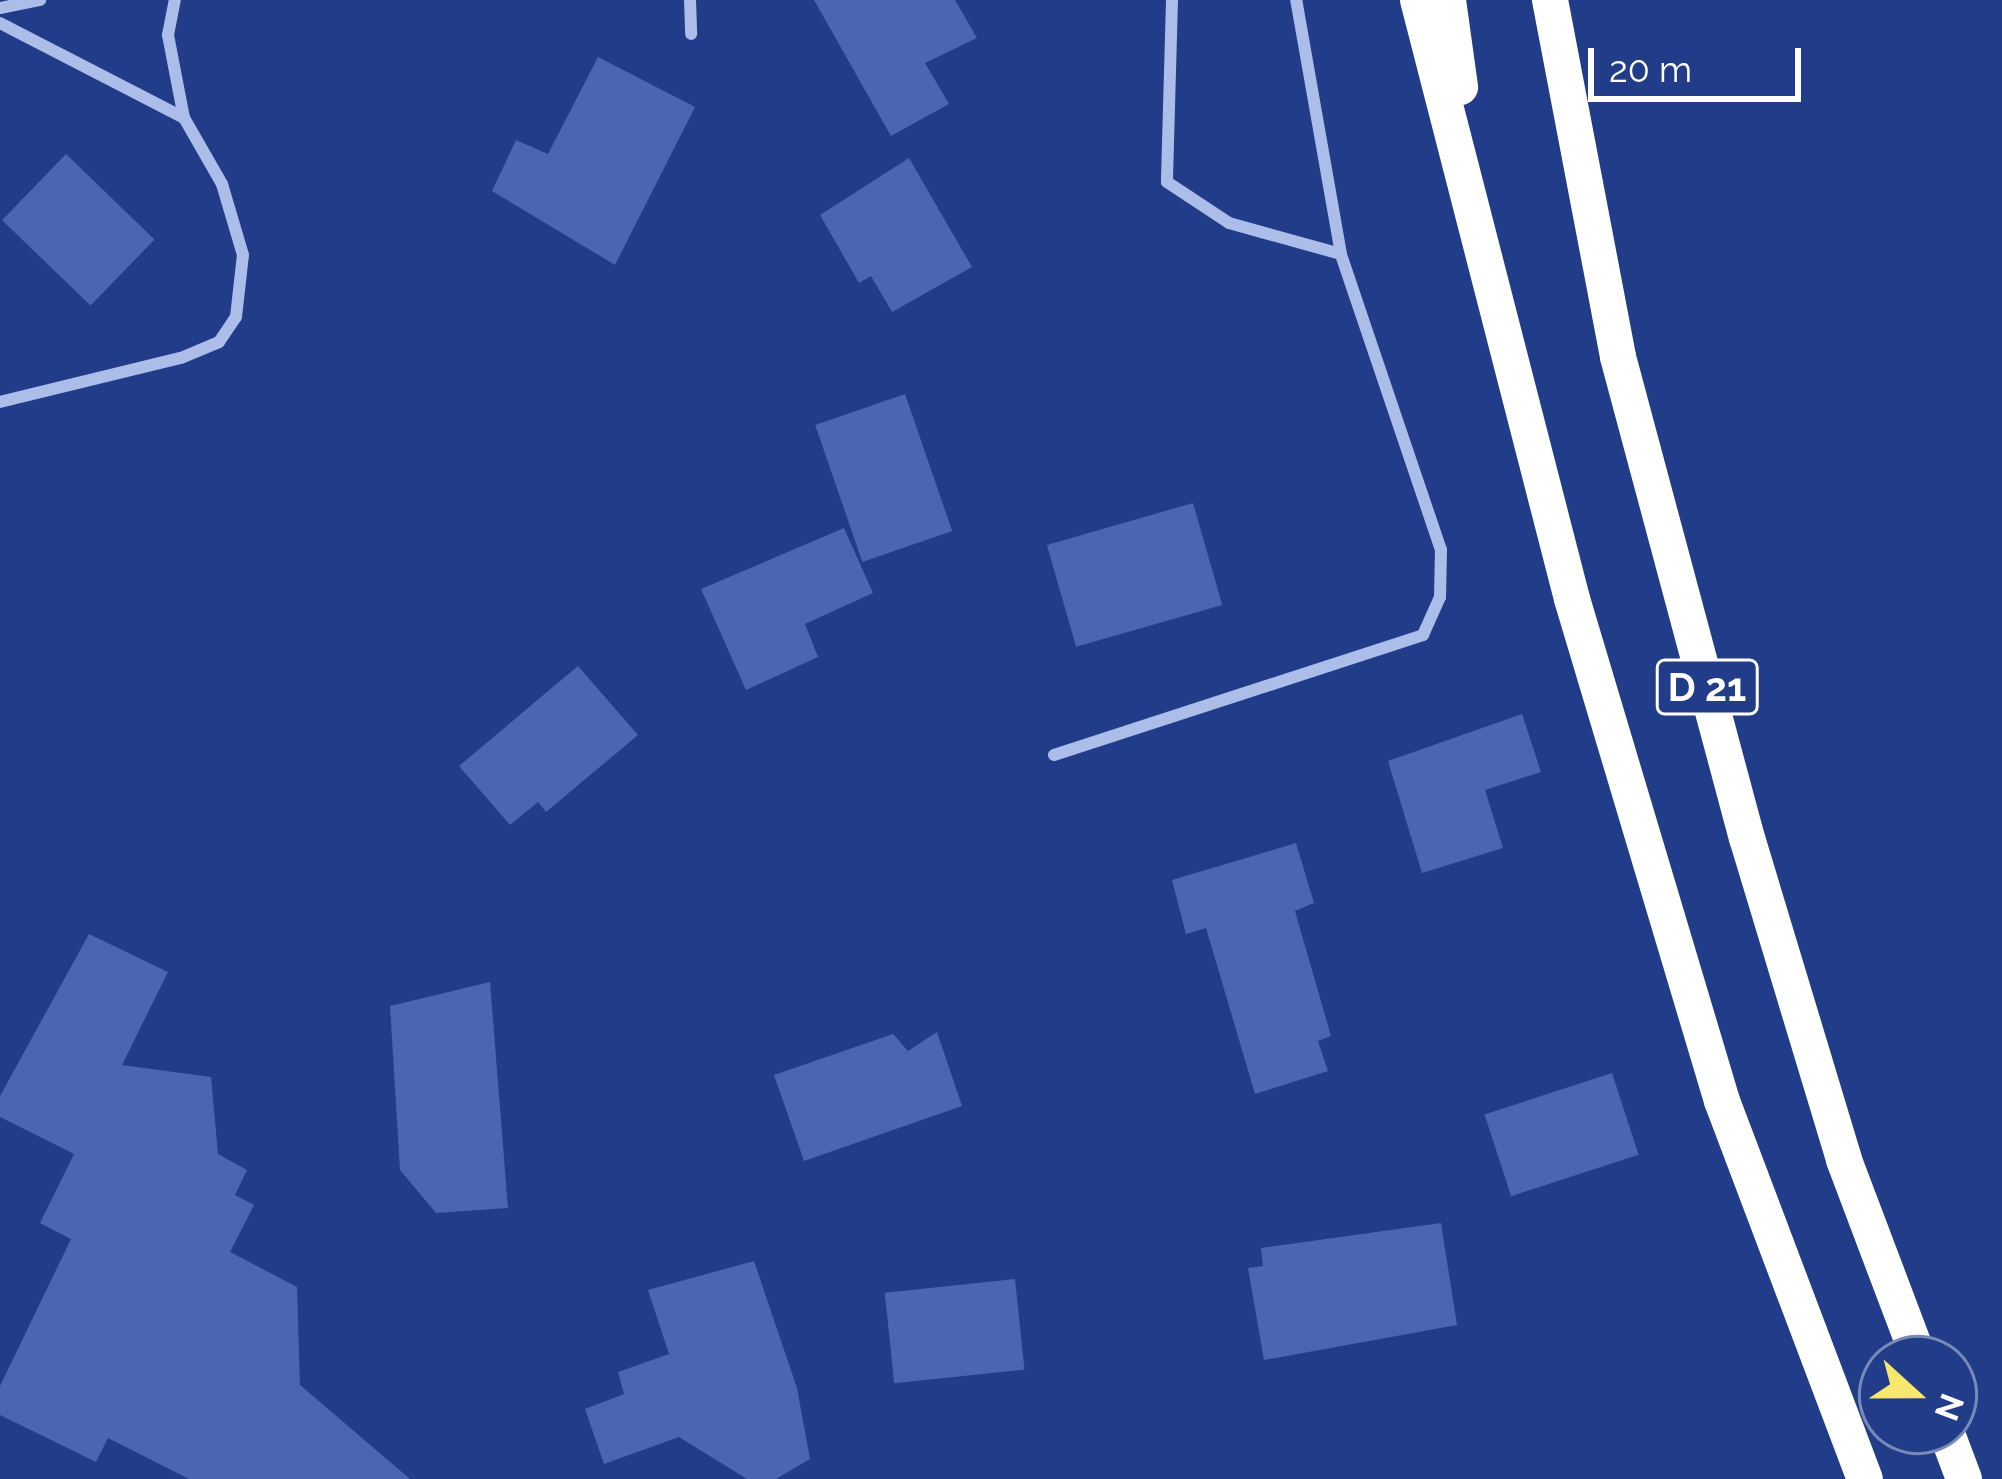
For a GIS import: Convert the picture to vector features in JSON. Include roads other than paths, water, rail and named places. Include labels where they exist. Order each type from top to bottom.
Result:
[{"type":"highway","points":[[1418,0],[1489,292],[1722,1101],[1865,1479]]},
{"type":"highway","points":[[1448,0],[1489,292]]},
{"type":"highway","name":"D 21","points":[[1550,0],[1618,357],[1741,815],[1844,1160],[1910,1335]]},
{"type":"street","points":[[0,8],[40,0]]},
{"type":"street","points":[[0,402],[181,358],[219,342],[236,317],[243,255],[222,184],[184,118],[168,35],[176,0]]},
{"type":"street","points":[[690,0],[691,34]]},
{"type":"street","points":[[1172,0],[1167,182],[1229,223],[1341,254]]},
{"type":"street","points":[[1054,754],[1423,635],[1440,597],[1441,550],[1341,254],[1296,0]]},
{"type":"street","points":[[0,23],[184,118]]}]
